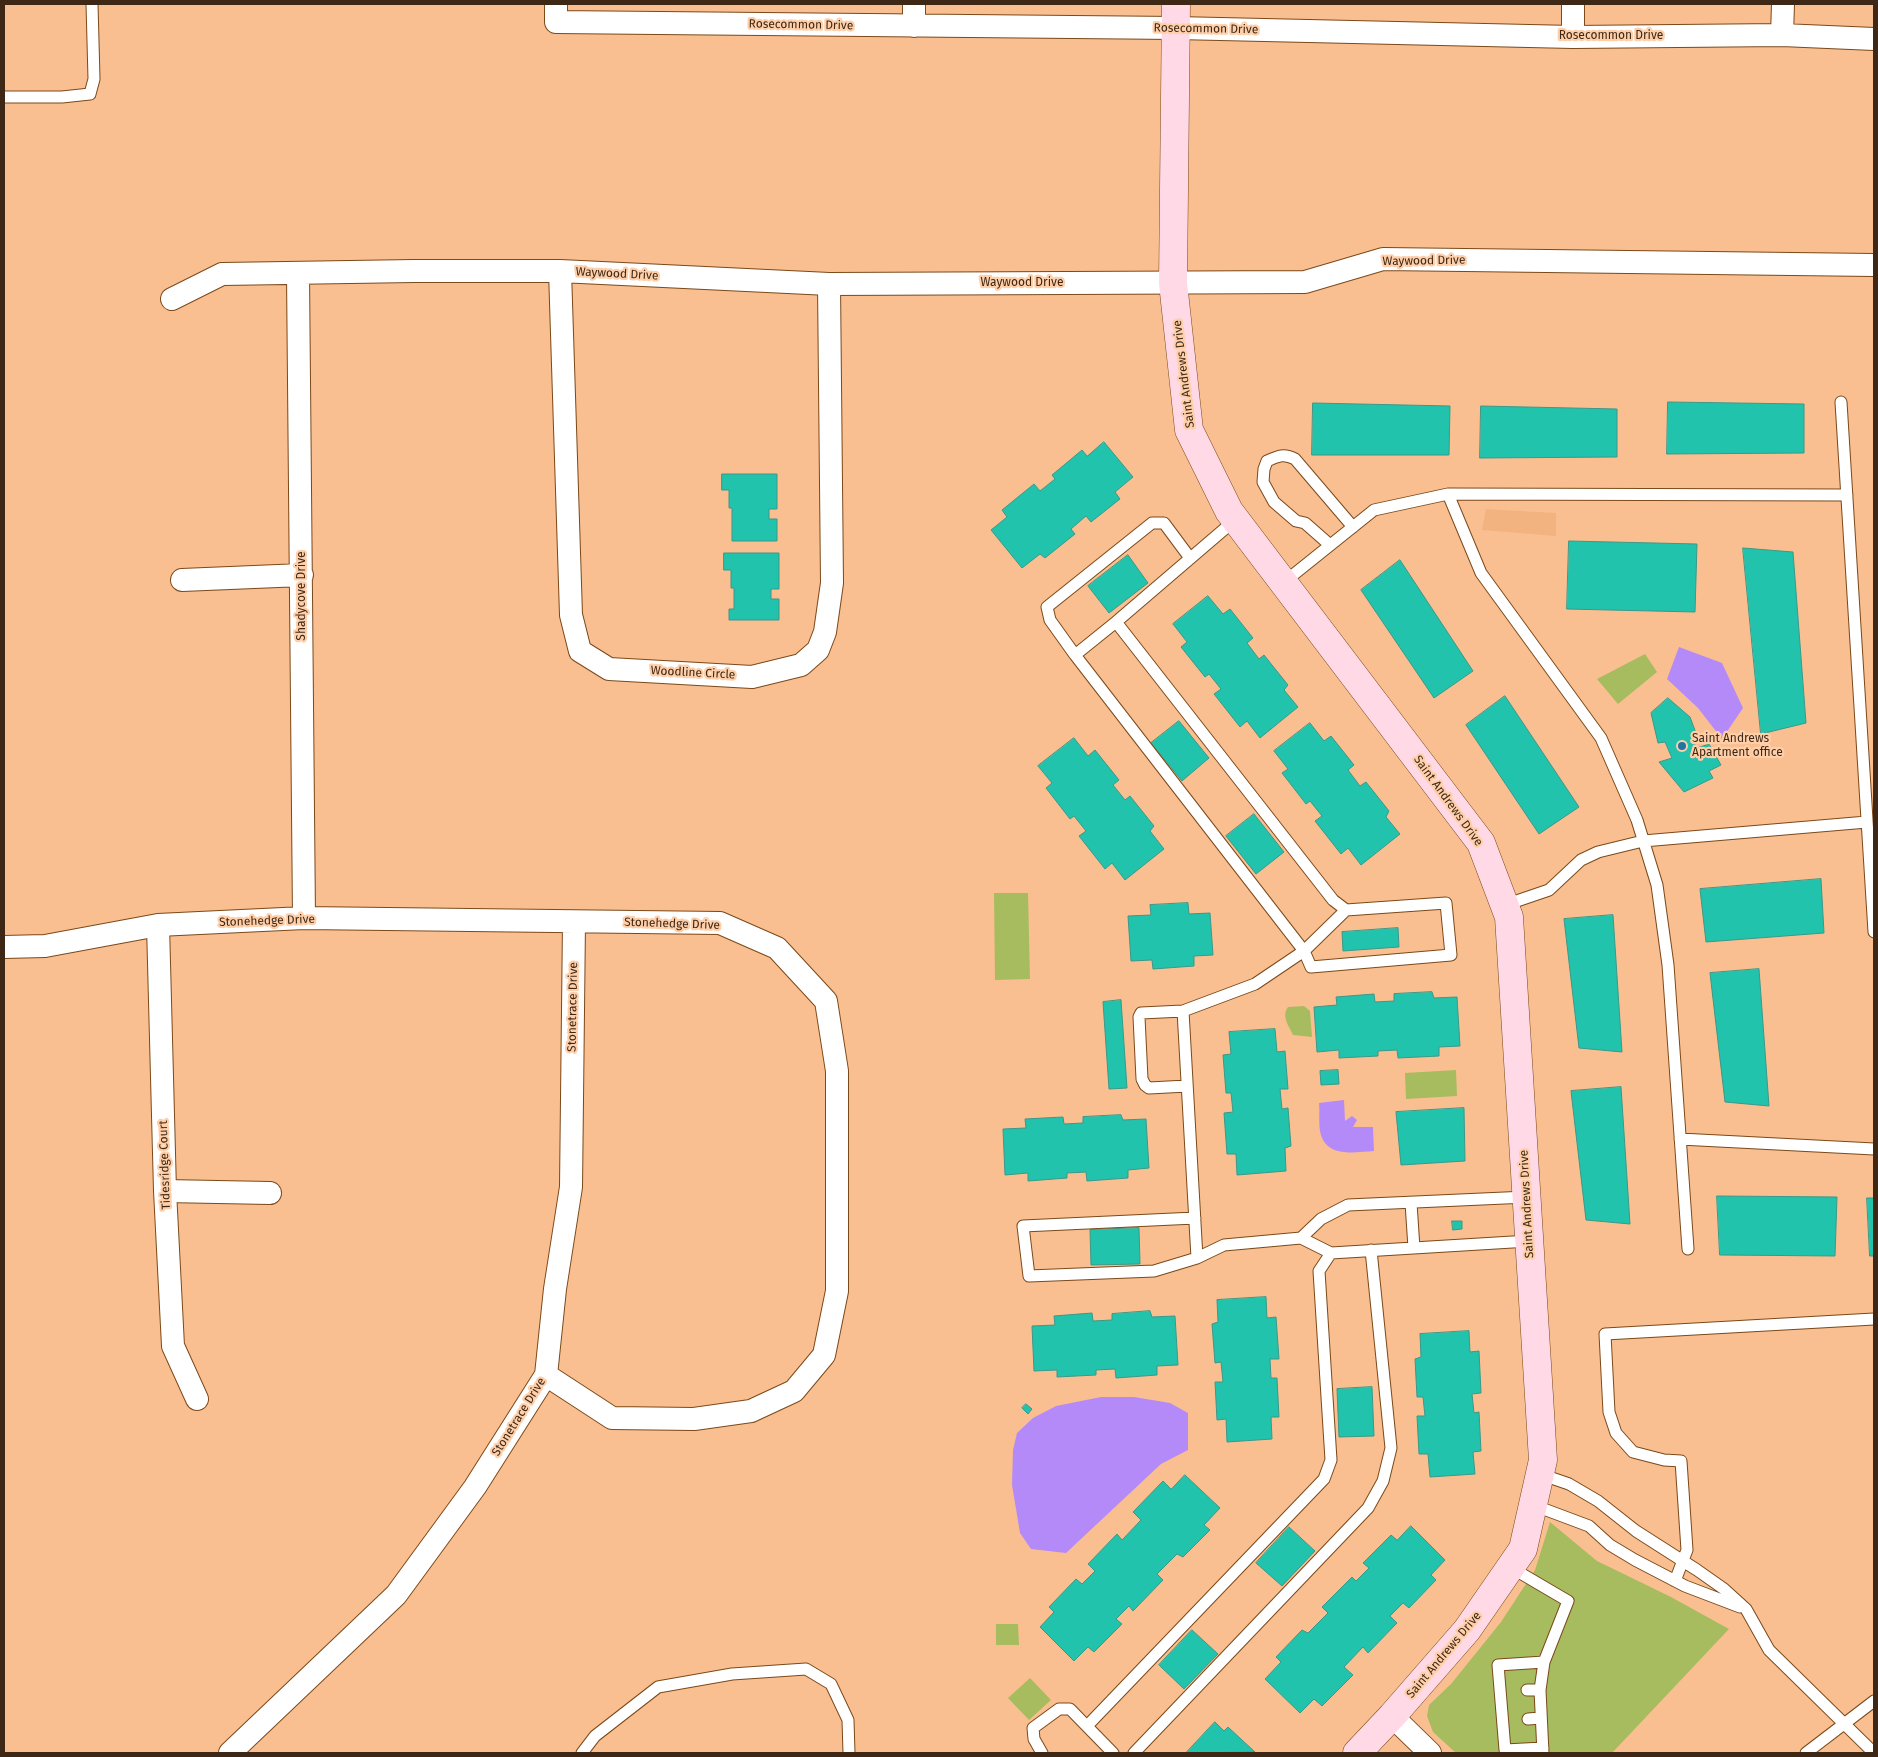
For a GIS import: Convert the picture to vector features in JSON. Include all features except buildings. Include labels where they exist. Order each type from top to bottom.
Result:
[{"type":"street","name":"Rosecommon Drive","points":[[556,4],[556,22],[914,26],[1176,16],[1573,37],[1782,35],[1874,39]]},
{"type":"street","points":[[914,4],[914,26]]},
{"type":"street","points":[[1573,4],[1573,37]]},
{"type":"street","points":[[1782,35],[1783,4]]},
{"type":"street","name":"Saint Andrews Drive","points":[[1176,16],[1173,283],[1189,430],[1235,520],[1481,843],[1509,917],[1543,1460],[1523,1549],[1467,1630],[1357,1753]]},
{"type":"street","name":"Waywood Drive","points":[[172,299],[222,274],[560,271],[829,284],[1173,283],[1305,282],[1383,259],[1874,265]]},
{"type":"street","name":"Woodline Circle","points":[[560,271],[572,615],[580,651],[609,668],[752,677],[800,665],[818,650],[825,632],[832,584],[829,284]]},
{"type":"street","name":"Shadycove Drive","points":[[298,274],[304,918]]},
{"type":"street","points":[[182,580],[302,575]]},
{"type":"street","name":"Stonehedge Drive","points":[[4,947],[45,946],[158,925],[304,918],[720,923],[777,948],[826,1001],[837,1071],[837,1291],[824,1355],[794,1391],[751,1411],[694,1418],[612,1418],[546,1375]]},
{"type":"street","name":"Stonetrace Drive","points":[[230,1753],[285,1703],[396,1595],[474,1487],[546,1375],[555,1289],[572,1187],[574,922]]},
{"type":"street","name":"Tidesridge Court","points":[[158,925],[165,1191],[173,1346],[197,1399]]},
{"type":"street","points":[[165,1191],[270,1192]]},
{"type":"street","points":[[1392,1716],[1430,1753]]},
{"type":"lane","points":[[4,97],[90,94],[94,79],[92,4]]},
{"type":"lane","points":[[1841,402],[1874,932]]},
{"type":"lane","points":[[1330,545],[1306,523],[1296,521],[1274,502],[1263,482],[1267,461],[1279,456],[1288,455],[1295,459],[1353,527]]},
{"type":"lane","points":[[1284,583],[1374,510],[1448,494],[1848,495]]},
{"type":"lane","points":[[1448,494],[1481,573],[1601,738],[1637,820],[1644,841],[1657,885],[1668,965],[1688,1249]]},
{"type":"lane","points":[[1075,655],[1235,520]]},
{"type":"lane","points":[[1187,1086],[1149,1088],[1145,1085],[1142,1079],[1139,1017],[1141,1013],[1148,1011],[1183,1011],[1255,984],[1304,952],[1346,910],[1446,903],[1451,955],[1311,967],[1304,952],[1050,620],[1048,607],[1152,523],[1164,523],[1190,558]]},
{"type":"lane","points":[[1116,622],[1333,900],[1346,910]]},
{"type":"lane","points":[[1505,905],[1550,890],[1580,860],[1598,852],[1644,841],[1867,822]]},
{"type":"lane","points":[[1183,1011],[1197,1258]]},
{"type":"lane","points":[[1680,1139],[1874,1149]]},
{"type":"lane","points":[[1301,1238],[1321,1219],[1348,1205],[1527,1197]]},
{"type":"lane","points":[[1411,1203],[1414,1248]]},
{"type":"lane","points":[[1195,1218],[1023,1226],[1029,1276],[1154,1271],[1197,1258],[1224,1245],[1301,1238],[1331,1253],[1529,1240]]},
{"type":"lane","points":[[1134,1753],[1368,1508],[1383,1481],[1391,1448],[1371,1250]]},
{"type":"lane","points":[[1087,1726],[1324,1479],[1332,1460],[1319,1271],[1331,1253]]},
{"type":"lane","points":[[1675,1581],[1687,1550],[1680,1461],[1664,1460],[1633,1452],[1616,1433],[1609,1412],[1604,1334],[1874,1320]]},
{"type":"lane","points":[[1540,1474],[1569,1484],[1598,1501],[1636,1531],[1724,1589],[1746,1609],[1769,1650],[1874,1753]]},
{"type":"lane","points":[[1533,1505],[1589,1526],[1610,1544],[1635,1560],[1675,1581],[1746,1609]]},
{"type":"lane","points":[[1510,1567],[1568,1601],[1544,1662],[1540,1690],[1543,1751],[1505,1750],[1506,1720],[1504,1691],[1498,1665],[1544,1662]]},
{"type":"lane","points":[[582,1753],[595,1736],[658,1687],[732,1674],[806,1669],[831,1684],[848,1720],[849,1753]]},
{"type":"lane","points":[[1527,1690],[1540,1690]]},
{"type":"lane","points":[[1806,1753],[1874,1701]]},
{"type":"lane","points":[[1042,1753],[1034,1739],[1033,1728],[1060,1709],[1070,1709],[1114,1753]]},
{"type":"lane","points":[[1528,1719],[1541,1718]]},
{"type":"shaded area","points":[[1486,509],[1556,513],[1556,536],[1482,530]]},
{"type":"shaded area","points":[[1679,647],[1722,663],[1743,708],[1722,739],[1698,708],[1667,679]]},
{"type":"shaded area","points":[[1344,1100],[1345,1121],[1352,1116],[1357,1120],[1353,1127],[1373,1127],[1374,1151],[1343,1152],[1330,1147],[1325,1142],[1320,1131],[1319,1103]]},
{"type":"shaded area","points":[[1101,1397],[1134,1397],[1170,1403],[1188,1413],[1188,1450],[1161,1464],[1066,1553],[1031,1549],[1020,1533],[1012,1485],[1013,1450],[1017,1433],[1033,1418],[1056,1406]]},
{"type":"green space","points":[[1645,654],[1657,672],[1618,704],[1597,679]]},
{"type":"green space","points":[[994,893],[1028,893],[1030,979],[995,980]]},
{"type":"green space","points":[[1304,1006],[1310,1011],[1312,1037],[1293,1035],[1285,1017],[1288,1007]]},
{"type":"green space","points":[[1456,1070],[1457,1096],[1406,1099],[1405,1073]]},
{"type":"green space","points":[[1550,1522],[1597,1561],[1671,1597],[1729,1629],[1612,1753],[1456,1753],[1433,1732],[1427,1716],[1429,1705],[1451,1684],[1501,1622],[1535,1570]]},
{"type":"green space","points":[[996,1624],[1018,1624],[1019,1645],[996,1645]]},
{"type":"green space","points":[[1030,1678],[1051,1700],[1029,1720],[1008,1698]]},
{"type":"place","name":"Saint Andrews Apartment office","points":[[1682,746]]}]
